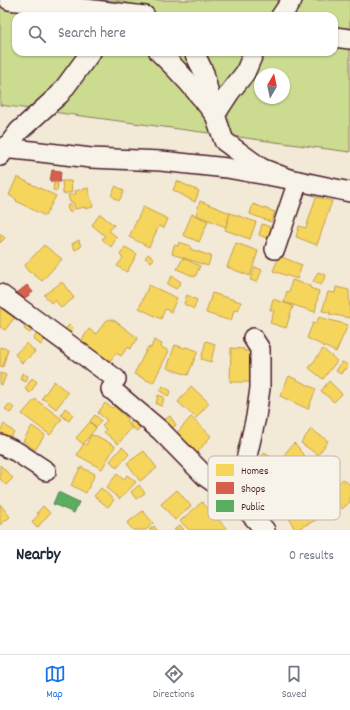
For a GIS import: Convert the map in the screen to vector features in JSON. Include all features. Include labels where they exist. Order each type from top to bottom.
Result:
[{"type":"street","points":[[9,0],[99,12]]},
{"type":"street","points":[[284,12],[292,0]]},
{"type":"street","points":[[338,38],[350,39]]},
{"type":"street","points":[[2,151],[19,131],[60,94],[88,56]]},
{"type":"street","points":[[163,56],[183,75],[215,115]]},
{"type":"street","points":[[196,56],[204,73],[210,103],[224,141],[261,168],[294,180]]},
{"type":"street","points":[[215,115],[245,73],[252,56]]},
{"type":"street","points":[[2,151],[91,158],[161,161],[227,168],[350,192]]},
{"type":"street","points":[[275,249],[294,180]]},
{"type":"street","points":[[0,294],[114,384],[208,478]]},
{"type":"street","points":[[247,456],[256,417],[260,388],[260,349],[253,338]]},
{"type":"street","points":[[0,444],[17,452],[46,471]]},
{"type":"street","points":[[256,520],[265,530]]},
{"type":"green space","points":[[0,0],[350,0],[350,152],[0,105]]},
{"type":"building: Homes","points":[[17,177],[56,196],[45,216],[16,201],[17,200],[9,195]]},
{"type":"building: Homes","points":[[62,181],[71,181],[72,192],[63,194]]},
{"type":"building: Homes","points":[[177,181],[199,191],[195,202],[173,190]]},
{"type":"building: Homes","points":[[54,183],[58,183],[57,191],[53,190]]},
{"type":"building: Homes","points":[[116,186],[124,191],[119,201],[111,195]]},
{"type":"building: Homes","points":[[88,188],[93,207],[75,209],[73,202],[70,202],[68,195],[76,194],[75,191]]},
{"type":"building: Homes","points":[[316,197],[332,201],[317,245],[296,237],[299,226],[306,228]]},
{"type":"building: Homes","points":[[200,201],[230,213],[226,227],[196,215]]},
{"type":"building: Homes","points":[[71,204],[73,210],[69,212],[67,206]]},
{"type":"building: Homes","points":[[253,204],[275,212],[271,222],[250,214]]},
{"type":"building: Homes","points":[[143,207],[168,219],[164,228],[159,226],[149,247],[129,237]]},
{"type":"building: Homes","points":[[230,213],[256,222],[250,239],[225,230]]},
{"type":"building: Homes","points":[[100,214],[114,225],[109,231],[117,237],[111,247],[102,239],[105,236],[92,225]]},
{"type":"building: Homes","points":[[192,214],[208,221],[199,242],[183,235]]},
{"type":"building: Homes","points":[[262,224],[278,230],[274,241],[259,235]]},
{"type":"building: Homes","points":[[0,233],[5,238],[0,243]]},
{"type":"building: Homes","points":[[79,240],[81,247],[75,250],[72,244]]},
{"type":"building: Homes","points":[[179,242],[191,246],[190,249],[211,256],[208,266],[172,254],[174,245],[178,246]]},
{"type":"building: Homes","points":[[236,243],[258,251],[250,276],[227,267]]},
{"type":"building: Homes","points":[[44,245],[62,259],[42,281],[29,272],[25,265]]},
{"type":"building: Homes","points":[[125,247],[137,254],[127,272],[117,266],[123,258],[120,255]]},
{"type":"building: Homes","points":[[148,254],[154,259],[151,262],[145,258]]},
{"type":"building: Homes","points":[[279,256],[302,265],[297,279],[273,271]]},
{"type":"building: Homes","points":[[183,258],[200,266],[195,277],[177,269]]},
{"type":"building: Homes","points":[[255,267],[262,270],[257,282],[250,280]]},
{"type":"building: Homes","points":[[318,272],[326,275],[321,285],[313,282]]},
{"type":"building: Homes","points":[[172,276],[181,282],[176,289],[167,284]]},
{"type":"building: Homes","points":[[292,280],[310,286],[310,288],[319,291],[315,312],[284,302],[287,291],[289,292]]},
{"type":"building: Homes","points":[[62,282],[74,298],[61,308],[55,300],[51,303],[44,295]]},
{"type":"building: Homes","points":[[149,285],[177,298],[171,312],[165,309],[161,319],[139,308]]},
{"type":"building: Homes","points":[[336,287],[349,290],[350,318],[329,314],[330,312],[322,311],[328,292],[335,293]]},
{"type":"building: Homes","points":[[212,293],[241,302],[238,311],[234,310],[231,321],[206,313]]},
{"type":"building: Homes","points":[[187,295],[197,300],[194,309],[184,304]]},
{"type":"building: Homes","points":[[273,299],[293,306],[286,328],[270,323],[274,311],[270,310]]},
{"type":"building: Homes","points":[[2,303],[18,313],[5,330],[0,327],[0,306]]},
{"type":"building: Homes","points":[[319,317],[348,325],[336,352],[307,338],[313,323],[316,324]]},
{"type":"building: Homes","points":[[110,319],[138,338],[130,349],[128,347],[121,356],[116,353],[110,361],[81,341],[89,329],[96,334],[106,321]]},
{"type":"building: Homes","points":[[27,325],[36,326],[30,333],[24,329]]},
{"type":"building: Homes","points":[[69,325],[73,329],[68,335],[64,331]]},
{"type":"building: Homes","points":[[40,330],[47,336],[41,345],[33,339]]},
{"type":"building: Homes","points":[[154,340],[162,344],[161,347],[169,351],[153,383],[134,374],[148,347],[151,348]]},
{"type":"building: Homes","points":[[206,341],[215,344],[211,362],[201,359]]},
{"type":"building: Homes","points":[[27,343],[35,352],[22,363],[15,354]]},
{"type":"building: Homes","points":[[175,345],[198,351],[188,375],[167,368]]},
{"type":"building: Homes","points":[[0,347],[8,349],[3,367],[0,366]]},
{"type":"building: Homes","points":[[231,348],[244,349],[244,351],[254,351],[252,382],[230,382]]},
{"type":"building: Homes","points":[[323,349],[337,361],[323,379],[309,368]]},
{"type":"building: Homes","points":[[342,362],[348,365],[346,370],[344,369],[341,374],[336,371]]},
{"type":"building: Homes","points":[[0,373],[6,375],[2,385],[0,384]]},
{"type":"building: Homes","points":[[22,373],[28,376],[26,382],[20,379]]},
{"type":"building: Homes","points":[[289,376],[316,389],[308,409],[280,396]]},
{"type":"building: Homes","points":[[32,378],[37,382],[30,393],[25,389]]},
{"type":"building: Homes","points":[[54,381],[68,393],[56,409],[42,398]]},
{"type":"building: Homes","points":[[329,381],[342,394],[334,402],[321,391]]},
{"type":"building: Homes","points":[[163,386],[171,391],[168,396],[160,391]]},
{"type":"building: Homes","points":[[191,386],[209,403],[196,418],[178,402]]},
{"type":"building: Homes","points":[[158,395],[164,397],[162,406],[156,404]]},
{"type":"building: Homes","points":[[35,399],[62,419],[50,435],[22,414]]},
{"type":"building: Homes","points":[[105,403],[112,408],[114,406],[128,419],[126,421],[132,427],[118,444],[104,432],[106,429],[102,426],[107,420],[98,413]]},
{"type":"building: Homes","points":[[9,404],[14,408],[10,413],[5,409]]},
{"type":"building: Homes","points":[[65,408],[73,414],[69,421],[61,415]]},
{"type":"building: Homes","points":[[95,415],[101,420],[96,427],[90,421]]},
{"type":"building: Homes","points":[[136,416],[144,422],[137,431],[129,425]]},
{"type":"building: Homes","points":[[170,416],[176,425],[169,431],[163,421]]},
{"type":"building: Homes","points":[[191,417],[211,436],[196,454],[175,435]]},
{"type":"building: Homes","points":[[90,422],[96,428],[83,444],[76,438]]},
{"type":"building: Homes","points":[[4,424],[14,432],[7,442],[0,437],[0,431]]},
{"type":"building: Homes","points":[[32,426],[45,435],[35,450],[23,441]]},
{"type":"building: Homes","points":[[311,429],[328,441],[318,455],[301,443]]},
{"type":"building: Homes","points":[[91,435],[97,436],[115,446],[102,469],[77,455],[84,443],[86,445]]},
{"type":"building: Homes","points":[[294,443],[305,456],[283,456]]},
{"type":"building: Homes","points":[[122,447],[129,454],[117,468],[110,461]]},
{"type":"building: Homes","points":[[144,451],[157,468],[140,481],[127,463]]},
{"type":"building: Homes","points":[[264,453],[269,456],[262,456]]},
{"type":"building: Homes","points":[[0,465],[13,478],[6,485],[0,479]]},
{"type":"building: Homes","points":[[81,467],[95,474],[86,493],[71,485]]},
{"type":"building: Homes","points":[[117,474],[124,480],[127,475],[136,482],[120,499],[106,488]]},
{"type":"building: Homes","points":[[343,479],[350,485],[350,502],[342,509],[340,507],[340,482]]},
{"type":"building: Homes","points":[[139,485],[145,493],[136,499],[131,492]]},
{"type":"building: Homes","points":[[101,488],[114,500],[108,507],[94,496]]},
{"type":"building: Homes","points":[[177,490],[191,506],[175,520],[161,504]]},
{"type":"building: Homes","points":[[202,502],[208,508],[208,520],[219,520],[226,528],[224,530],[189,530],[180,521]]},
{"type":"building: Homes","points":[[0,504],[10,517],[0,525]]},
{"type":"building: Homes","points":[[43,506],[50,513],[37,528],[32,522],[39,514],[37,513]]},
{"type":"building: Homes","points":[[143,511],[153,523],[146,530],[133,530],[127,523]]},
{"type":"building: Homes","points":[[290,520],[316,520],[295,530]]},
{"type":"building: Homes","points":[[180,525],[184,530],[174,530]]},
{"type":"building: Homes","points":[[154,526],[157,530],[149,530]]},
{"type":"building: Shops","points":[[52,170],[61,171],[60,182],[50,181]]},
{"type":"building: Shops","points":[[27,285],[33,292],[21,301],[13,296]]},
{"type":"building: Public","points":[[58,492],[79,502],[74,513],[53,504]]}]
